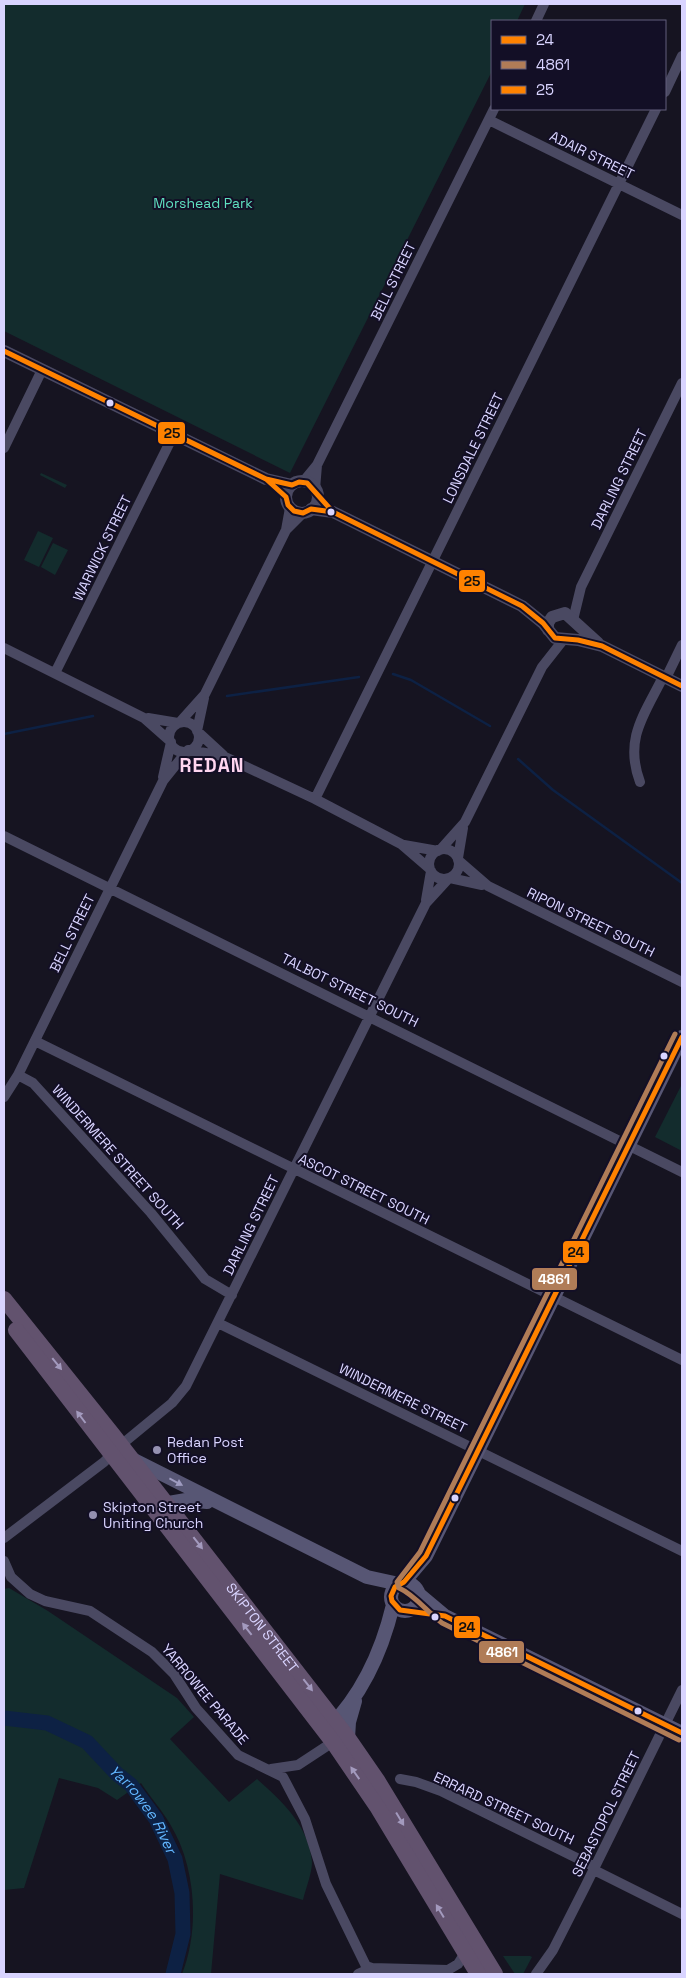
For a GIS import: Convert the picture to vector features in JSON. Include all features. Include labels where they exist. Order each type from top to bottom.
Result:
[{"type":"highway","name":"SKIPTON STREET","points":[[4,1299],[116,1450],[151,1506],[336,1733],[377,1780],[477,1971]]},
{"type":"highway","name":"SKIPTON STREET","points":[[4,1315],[116,1450],[133,1460],[168,1504],[336,1733],[378,1808],[477,1971]]},
{"type":"main road","points":[[385,1638],[418,1604],[426,1556],[682,1037]]},
{"type":"main road","points":[[133,1460],[367,1577],[413,1584],[419,1593],[445,1616],[682,1733]]},
{"type":"main road","points":[[151,1506],[192,1500],[222,1506]]},
{"type":"main road","points":[[336,1733],[385,1638],[392,1603],[392,1591],[402,1583],[426,1556]]},
{"type":"main road","points":[[367,1577],[400,1610],[445,1616]]},
{"type":"main road","points":[[336,1733],[349,1722],[359,1691]]},
{"type":"street","points":[[536,20],[544,4]]},
{"type":"street","points":[[666,90],[682,56]]},
{"type":"street","name":"BELL STREET","points":[[297,483],[317,466],[494,110]]},
{"type":"street","name":"LONSDALE STREET","points":[[315,799],[656,110]]},
{"type":"street","name":"ADAIR STREET","points":[[489,120],[682,215]]},
{"type":"street","points":[[4,351],[266,479],[297,483],[316,493],[333,512],[522,606],[557,614],[566,614],[602,646],[682,686]]},
{"type":"street","points":[[4,448],[42,370]]},
{"type":"street","name":"DARLING STREET","points":[[573,621],[581,587],[682,383]]},
{"type":"street","name":"WARWICK STREET","points":[[55,673],[174,434]]},
{"type":"street","name":"BELL STREET","points":[[316,493],[317,466]]},
{"type":"street","points":[[266,479],[288,502],[307,511],[333,512]]},
{"type":"street","points":[[286,530],[288,502],[297,483]]},
{"type":"street","points":[[170,741],[171,730],[205,694],[286,530],[307,511],[316,493]]},
{"type":"street","name":"DARLING STREET","points":[[557,614],[581,587]]},
{"type":"street","points":[[522,606],[555,638],[602,646]]},
{"type":"street","points":[[4,648],[144,718],[178,750],[224,756],[315,799],[401,844],[439,878],[449,878],[457,871],[465,822],[542,667],[548,645],[549,620],[557,614]]},
{"type":"street","points":[[542,667],[573,631],[573,621]]},
{"type":"street","points":[[640,782],[633,761],[634,738],[682,645]]},
{"type":"street","points":[[188,751],[197,743],[205,694]]},
{"type":"street","points":[[144,718],[190,723],[224,756]]},
{"type":"street","name":"BELL STREET","points":[[162,781],[170,741]]},
{"type":"street","name":"BELL STREET","points":[[4,1097],[35,1041],[162,781],[188,751]]},
{"type":"street","points":[[430,870],[431,858],[465,822]]},
{"type":"street","name":"TALBOT STREET SOUTH","points":[[4,836],[682,1172]]},
{"type":"street","points":[[401,844],[451,851],[458,859]]},
{"type":"street","name":"RIPON STREET SOUTH","points":[[458,859],[488,886]]},
{"type":"street","name":"DARLING STREET","points":[[426,903],[430,870]]},
{"type":"street","name":"DARLING STREET","points":[[116,1450],[167,1408],[182,1392],[426,903],[449,878]]},
{"type":"street","name":"RIPON STREET SOUTH","points":[[449,878],[488,886],[682,982]]},
{"type":"street","name":"ASCOT STREET SOUTH","points":[[35,1041],[682,1360]]},
{"type":"street","name":"WINDERMERE STREET SOUTH","points":[[18,1074],[33,1083],[151,1213],[211,1284],[233,1292]]},
{"type":"street","name":"WINDERMERE STREET","points":[[218,1323],[682,1551]]},
{"type":"street","points":[[6,1536],[116,1450]]},
{"type":"street","name":"YARROWEE PARADE","points":[[4,1560],[12,1578],[30,1594],[45,1601],[90,1611],[152,1652],[166,1665],[196,1708],[235,1752],[245,1759],[283,1777],[305,1819],[328,1890],[363,1962],[371,1968]]},
{"type":"street","name":"SEBASTOPOL STREET","points":[[536,1974],[553,1950],[595,1869],[682,1690]]},
{"type":"street","name":"YARROWEE PARADE","points":[[265,1768],[283,1769],[300,1764],[336,1733]]},
{"type":"street","points":[[290,1790],[290,1776],[300,1764]]},
{"type":"street","name":"ERRARD STREET SOUTH","points":[[400,1780],[416,1782],[442,1791],[682,1914]]},
{"type":"street","name":"SEBASTOPOL STREET","points":[[545,1974],[553,1950]]},
{"type":"street","points":[[445,1970],[455,1966],[465,1953]]},
{"type":"street","points":[[358,1974],[371,1968],[477,1971]]},
{"type":"green space","name":"Morshead Park","points":[[4,4],[525,4],[517,20],[491,20],[491,73],[290,473],[4,331]]},
{"type":"green space","points":[[41,473],[67,485],[65,488],[40,475]]},
{"type":"green space","points":[[38,531],[53,538],[39,567],[24,560]]},
{"type":"green space","points":[[53,543],[68,550],[55,575],[41,567]]},
{"type":"green space","points":[[682,1084],[682,1151],[655,1137]]},
{"type":"green space","points":[[9,1588],[48,1611],[177,1698],[194,1717],[170,1739],[229,1802],[257,1779],[285,1805],[306,1837],[312,1866],[303,1900],[220,1874],[211,1974],[182,1974],[188,1956],[193,1918],[190,1878],[179,1841],[167,1819],[141,1783],[117,1800],[98,1788],[59,1778],[24,1888],[4,1890],[4,1589]]},
{"type":"green space","points":[[503,1956],[532,1957],[523,1974],[515,1974]]},
{"type":"waterway","points":[[393,674],[411,680],[490,726]]},
{"type":"waterway","points":[[227,696],[359,677]]},
{"type":"waterway","points":[[4,734],[93,716]]},
{"type":"waterway","points":[[518,759],[553,790],[682,883]]},
{"type":"waterway","name":"Yarrowee River","points":[[4,1718],[47,1723],[87,1742],[117,1774],[131,1785],[156,1819],[175,1859],[182,1893],[183,1934],[173,1974]]},
{"type":"transit line","name":"25","points":[[4,351],[266,479],[292,485],[299,482],[307,483],[333,512]]},
{"type":"transit line","name":"25","points":[[266,479],[286,497],[288,505],[294,511],[303,513],[311,509],[333,512],[522,606],[543,623],[555,638],[578,640],[602,646],[682,686]]},
{"type":"transit line","name":"4861","points":[[675,1034],[420,1552],[397,1582],[399,1588],[410,1595],[442,1623],[679,1740]]},
{"type":"transit line","name":"24","points":[[682,1037],[426,1556],[404,1582],[395,1587],[391,1596],[392,1601],[400,1610],[445,1616],[682,1733]]},
{"type":"place","name":"Redan Post Office","points":[[157,1450]]},
{"type":"place","name":"Skipton Street Uniting Church","points":[[93,1515]]},
{"type":"district","name":"REDAN","points":[[212,765]]}]
